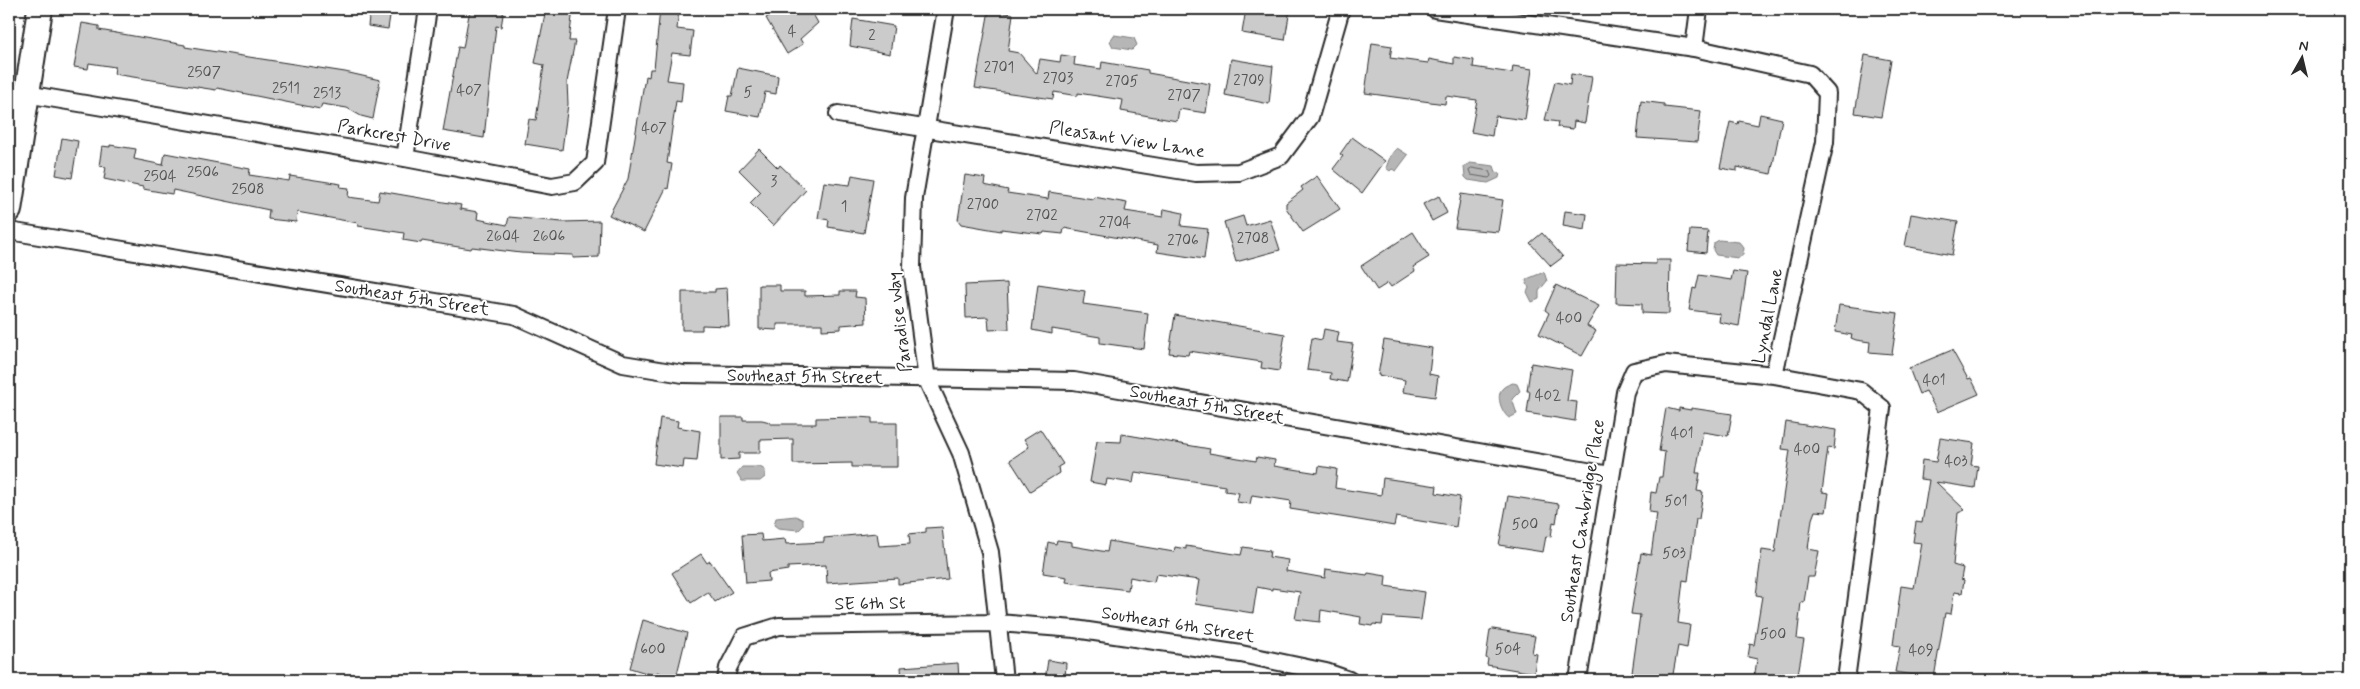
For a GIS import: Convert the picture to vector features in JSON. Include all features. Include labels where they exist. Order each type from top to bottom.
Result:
[{"type":"street","points":[[9,210],[17,93],[40,9]]},
{"type":"street","points":[[405,158],[428,9]]},
{"type":"street","name":"Parkcrest Drive","points":[[17,93],[405,158],[552,186],[575,182],[595,163],[617,9]]},
{"type":"street","name":"Paradise Way","points":[[946,9],[914,198],[912,267],[926,380],[964,461],[990,552],[1004,680]]},
{"type":"street","name":"Pleasant View Lane","points":[[838,114],[1196,173],[1239,172],[1281,156],[1310,118],[1340,9]]},
{"type":"street","name":"Lyndal Lane","points":[[1435,9],[1694,48],[1810,74],[1826,93],[1824,142],[1774,376],[1861,391],[1882,408],[1846,680]]},
{"type":"street","points":[[1694,48],[1699,9]]},
{"type":"street","name":"Southeast 5th Street","points":[[9,231],[514,316],[623,364],[683,374],[926,380],[1074,381],[1610,475]]},
{"type":"street","name":"Southeast Cambridge Place","points":[[1578,680],[1625,392],[1634,371],[1666,364],[1774,376]]},
{"type":"street","name":"SE 6th St","points":[[726,680],[728,668],[744,637],[779,626],[998,623]]},
{"type":"street","name":"Southeast 6th Street","points":[[998,623],[1076,630],[1241,654],[1349,680]]},
{"type":"water","points":[[1114,35],[1134,38],[1137,45],[1132,50],[1113,47],[1110,41]]},
{"type":"water","points":[[1397,148],[1408,155],[1396,171],[1392,169],[1390,171],[1386,168],[1391,155]]},
{"type":"water","points":[[1470,163],[1494,166],[1496,172],[1500,173],[1499,178],[1488,183],[1468,180],[1465,177],[1464,167]]},
{"type":"water","points":[[1719,240],[1739,242],[1744,248],[1743,255],[1738,258],[1716,255],[1713,250],[1714,243]]},
{"type":"water","points":[[1544,272],[1547,281],[1539,291],[1539,299],[1532,302],[1527,292],[1529,288],[1526,281]]},
{"type":"water","points":[[1513,383],[1517,384],[1520,391],[1512,399],[1517,414],[1509,418],[1502,409],[1499,396],[1503,388]]},
{"type":"water","points":[[742,467],[760,467],[765,470],[765,477],[760,481],[742,481],[737,473]]},
{"type":"water","points":[[796,516],[803,520],[803,526],[799,530],[778,528],[774,525],[776,518]]},
{"type":"building","points":[[370,9],[391,9],[388,29],[368,26]]},
{"type":"building","points":[[470,9],[504,9],[501,27],[496,26],[484,138],[443,131],[458,47],[463,48]]},
{"type":"building","points":[[546,9],[573,9],[569,41],[575,41],[567,82],[568,104],[562,150],[525,144],[529,119],[536,120],[544,65],[535,63]]},
{"type":"building","points":[[660,9],[679,9],[677,29],[693,31],[690,55],[672,53],[667,80],[683,82],[681,102],[676,101],[667,163],[672,164],[668,189],[666,188],[644,232],[609,215],[628,179],[644,83],[646,76],[649,77],[650,69],[654,69]]},
{"type":"building","points":[[767,9],[810,9],[818,23],[800,39],[803,44],[787,54],[766,18],[771,15]]},
{"type":"building","points":[[1246,9],[1290,9],[1285,40],[1242,33]]},
{"type":"building","points":[[989,10],[1013,14],[1008,51],[1019,53],[1037,74],[1040,59],[1060,62],[1061,55],[1075,57],[1074,65],[1101,69],[1102,62],[1148,70],[1148,73],[1210,84],[1206,113],[1179,109],[1177,121],[1121,111],[1123,100],[1078,93],[1078,96],[1054,92],[1053,99],[975,88]]},
{"type":"building","points":[[853,19],[894,26],[890,54],[850,46]]},
{"type":"building","points":[[82,23],[99,26],[99,30],[185,45],[185,47],[345,72],[380,80],[373,119],[361,116],[347,108],[322,104],[320,109],[217,88],[216,90],[114,74],[115,67],[89,63],[88,69],[74,67]]},
{"type":"building","points":[[1372,43],[1392,46],[1390,58],[1428,63],[1429,59],[1454,64],[1454,57],[1474,60],[1473,67],[1512,73],[1513,66],[1532,69],[1525,120],[1495,116],[1492,136],[1471,132],[1477,100],[1446,96],[1445,104],[1365,93]]},
{"type":"building","points":[[1865,55],[1891,60],[1881,117],[1855,113]]},
{"type":"building","points":[[1231,59],[1273,66],[1269,104],[1225,95]]},
{"type":"building","points":[[738,68],[778,76],[776,94],[765,92],[760,117],[726,111],[729,96],[732,96]]},
{"type":"building","points":[[1571,74],[1592,77],[1585,123],[1574,121],[1573,129],[1557,127],[1558,122],[1545,120],[1555,82],[1570,85]]},
{"type":"building","points":[[1641,101],[1664,104],[1664,107],[1701,111],[1697,142],[1637,138]]},
{"type":"building","points":[[1760,114],[1782,119],[1771,174],[1737,167],[1737,171],[1720,168],[1730,122],[1738,124],[1739,121],[1758,125]]},
{"type":"building","points":[[1352,137],[1385,161],[1362,193],[1333,169],[1343,156],[1340,154]]},
{"type":"building","points":[[62,138],[78,141],[72,178],[56,175]]},
{"type":"building","points":[[110,145],[136,149],[134,159],[163,165],[165,153],[250,169],[249,175],[289,181],[290,176],[341,184],[340,187],[349,188],[348,197],[378,201],[380,191],[461,205],[460,209],[478,212],[477,219],[507,225],[509,217],[562,222],[600,221],[599,257],[573,258],[573,255],[521,253],[472,247],[471,249],[422,241],[421,243],[403,240],[404,233],[358,226],[358,223],[297,212],[296,222],[268,219],[269,210],[173,190],[172,194],[143,189],[143,187],[104,179],[106,167],[99,166],[102,146],[110,147]]},
{"type":"building","points":[[759,149],[778,168],[780,165],[806,190],[773,226],[750,203],[761,192],[739,170]]},
{"type":"building","points":[[852,175],[873,179],[864,233],[828,227],[829,220],[818,218],[824,182],[850,185]]},
{"type":"building","points":[[965,175],[985,178],[984,185],[1008,190],[1007,193],[1048,199],[1049,192],[1093,199],[1094,197],[1127,203],[1125,211],[1163,217],[1164,209],[1183,213],[1181,226],[1208,229],[1204,259],[1157,252],[1158,245],[1064,228],[1063,234],[1044,232],[1043,234],[1001,229],[1001,231],[961,224],[958,220]]},
{"type":"building","points":[[1317,176],[1340,209],[1303,232],[1286,208],[1286,203],[1303,190],[1301,187]]},
{"type":"building","points":[[1461,194],[1503,200],[1498,232],[1455,228]]},
{"type":"building","points":[[1439,196],[1447,213],[1432,221],[1423,204]]},
{"type":"building","points":[[1565,211],[1587,214],[1585,230],[1563,226]]},
{"type":"building","points":[[1911,214],[1958,222],[1952,255],[1905,246]]},
{"type":"building","points":[[1243,216],[1246,226],[1270,219],[1280,250],[1236,262],[1224,222]]},
{"type":"building","points":[[1690,230],[1708,231],[1706,253],[1688,251]]},
{"type":"building","points":[[1413,232],[1429,257],[1413,267],[1415,271],[1391,287],[1388,283],[1377,290],[1361,266]]},
{"type":"building","points":[[1542,233],[1563,257],[1551,266],[1530,243]]},
{"type":"building","points":[[1656,260],[1670,260],[1669,314],[1642,313],[1642,304],[1616,303],[1617,263],[1656,264]]},
{"type":"building","points":[[1733,271],[1747,273],[1739,326],[1719,322],[1720,314],[1689,310],[1693,288],[1696,289],[1699,275],[1731,280]]},
{"type":"building","points":[[1007,283],[1009,329],[989,330],[988,317],[966,318],[965,285]]},
{"type":"building","points":[[1038,284],[1085,291],[1083,304],[1148,313],[1144,349],[1100,343],[1100,337],[1052,329],[1052,334],[1032,330]]},
{"type":"building","points":[[759,285],[780,285],[780,291],[805,291],[805,296],[840,295],[840,291],[856,291],[855,297],[865,298],[866,323],[841,325],[841,329],[822,330],[822,324],[777,324],[777,330],[759,329]]},
{"type":"building","points":[[1556,285],[1599,306],[1587,326],[1596,331],[1582,356],[1539,334],[1549,313],[1545,310]]},
{"type":"building","points":[[727,288],[729,326],[702,325],[702,330],[682,330],[682,292],[715,292],[715,289]]},
{"type":"building","points":[[1839,305],[1898,313],[1892,354],[1869,352],[1870,342],[1856,340],[1851,338],[1852,335],[1835,332]]},
{"type":"building","points":[[1175,315],[1285,334],[1279,371],[1261,368],[1262,362],[1189,351],[1188,355],[1169,353]]},
{"type":"building","points":[[1324,329],[1339,332],[1337,342],[1353,344],[1347,382],[1330,379],[1331,373],[1307,370],[1312,338],[1322,340]]},
{"type":"building","points":[[1384,340],[1432,348],[1429,374],[1438,376],[1435,397],[1403,392],[1405,380],[1378,375]]},
{"type":"building","points":[[1952,350],[1968,379],[1971,378],[1979,394],[1937,412],[1926,391],[1919,394],[1909,368]]},
{"type":"building","points":[[1531,363],[1572,370],[1567,401],[1577,402],[1575,421],[1527,413],[1530,391],[1527,391]]},
{"type":"building","points":[[1666,408],[1679,411],[1679,408],[1691,410],[1691,408],[1732,414],[1728,436],[1703,432],[1696,473],[1700,473],[1697,491],[1703,492],[1699,519],[1696,519],[1688,581],[1683,580],[1678,623],[1690,625],[1687,648],[1678,646],[1672,680],[1631,680],[1640,615],[1631,614],[1641,553],[1651,555],[1657,513],[1649,512],[1651,492],[1656,493],[1659,477],[1662,477],[1665,452],[1659,451]]},
{"type":"building","points":[[721,417],[743,417],[743,420],[762,420],[770,422],[770,424],[816,424],[816,418],[858,417],[872,418],[872,423],[897,423],[897,467],[852,467],[852,463],[793,464],[793,439],[760,440],[760,453],[739,453],[739,459],[721,460]]},
{"type":"building","points":[[660,418],[678,421],[677,427],[700,431],[697,461],[684,460],[683,468],[654,464]]},
{"type":"building","points":[[1786,422],[1836,430],[1834,449],[1828,448],[1822,492],[1829,493],[1826,512],[1815,511],[1812,519],[1808,549],[1819,551],[1814,577],[1808,577],[1804,602],[1801,602],[1797,639],[1804,640],[1797,680],[1754,680],[1757,659],[1748,657],[1750,644],[1754,645],[1762,596],[1756,595],[1762,550],[1775,552],[1790,450],[1782,449]]},
{"type":"building","points":[[1040,429],[1063,464],[1058,467],[1059,473],[1030,491],[1010,460],[1029,447],[1024,439]]},
{"type":"building","points":[[1122,434],[1210,449],[1209,453],[1256,461],[1257,457],[1275,460],[1274,466],[1318,473],[1319,466],[1337,469],[1335,488],[1381,495],[1383,478],[1437,486],[1436,493],[1460,497],[1456,527],[1396,517],[1394,526],[1290,509],[1291,501],[1252,495],[1250,504],[1237,502],[1239,493],[1225,491],[1225,486],[1135,472],[1133,483],[1107,479],[1106,485],[1090,482],[1097,441],[1121,442]]},
{"type":"building","points":[[1940,438],[1974,443],[1971,465],[1978,466],[1975,488],[1936,482],[1965,510],[1958,513],[1953,565],[1963,568],[1961,579],[1964,580],[1962,593],[1954,592],[1951,614],[1945,613],[1934,678],[1895,672],[1900,646],[1893,645],[1901,586],[1914,588],[1922,543],[1913,542],[1916,522],[1922,523],[1929,480],[1920,479],[1922,460],[1936,462]]},
{"type":"building","points":[[1508,496],[1559,504],[1556,523],[1553,522],[1551,537],[1546,536],[1543,552],[1499,545]]},
{"type":"building","points":[[942,527],[948,579],[898,584],[898,578],[827,583],[826,565],[788,567],[788,570],[768,573],[769,581],[746,583],[742,535],[761,534],[762,541],[785,539],[786,544],[824,542],[824,538],[877,533],[879,546],[910,544],[909,534],[926,532],[926,528]]},
{"type":"building","points":[[1057,540],[1072,542],[1072,546],[1107,552],[1109,541],[1174,552],[1175,547],[1186,549],[1186,546],[1241,555],[1243,547],[1270,551],[1269,557],[1288,560],[1286,571],[1325,578],[1326,569],[1386,576],[1385,586],[1425,592],[1421,620],[1383,617],[1382,625],[1373,624],[1372,626],[1360,624],[1361,617],[1321,610],[1320,622],[1295,619],[1300,592],[1272,588],[1272,590],[1257,587],[1253,613],[1195,604],[1199,580],[1156,574],[1154,582],[1130,577],[1128,590],[1066,582],[1067,577],[1043,573],[1048,542],[1056,544]]},
{"type":"building","points":[[701,554],[707,563],[710,561],[732,592],[715,602],[708,592],[691,603],[672,573]]},
{"type":"building","points":[[643,620],[687,633],[676,678],[657,672],[656,676],[630,668]]},
{"type":"building","points":[[1490,630],[1535,636],[1532,653],[1537,654],[1534,673],[1487,665],[1488,659],[1486,658]]},
{"type":"building","points":[[1048,660],[1066,663],[1065,680],[1045,680]]},
{"type":"building","points":[[958,663],[959,680],[902,680],[901,667]]}]
